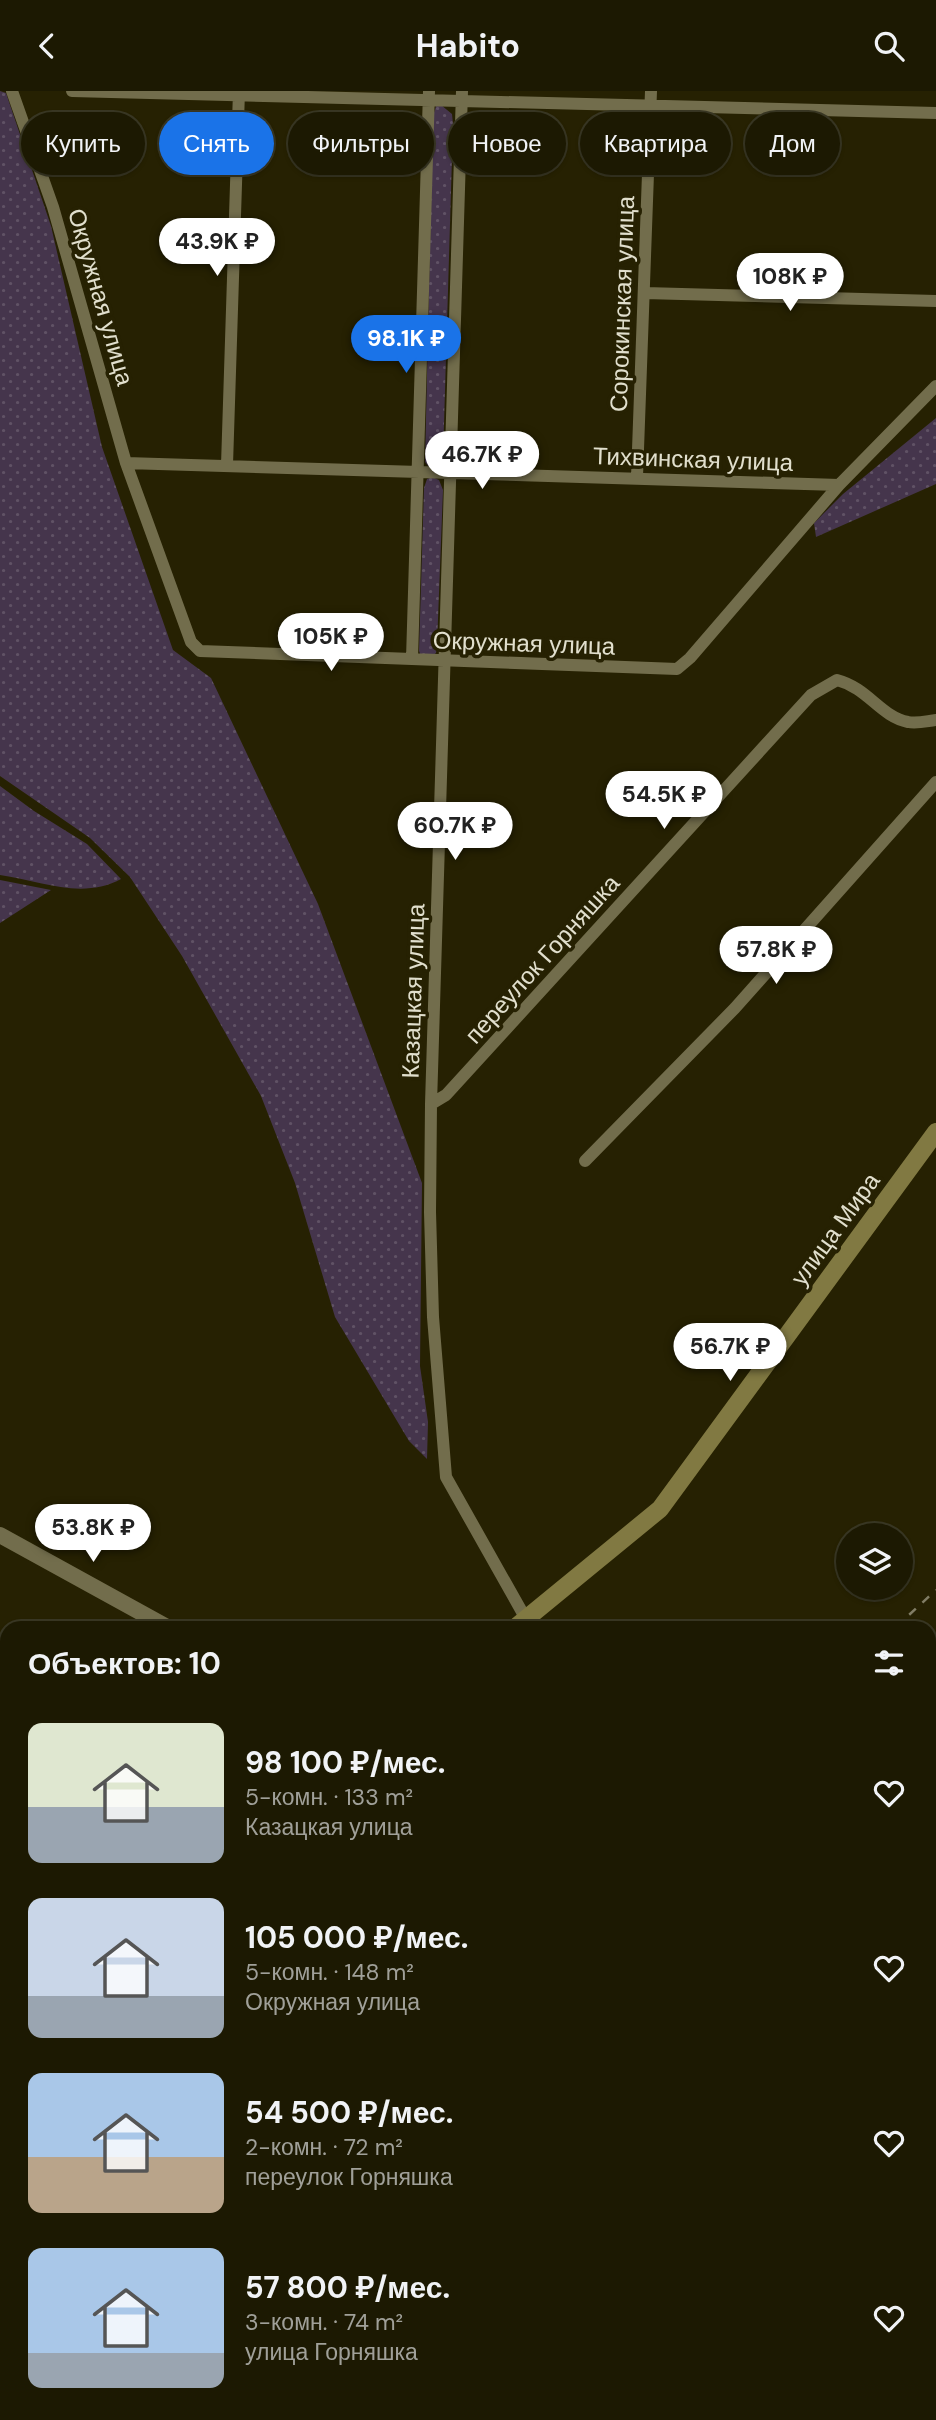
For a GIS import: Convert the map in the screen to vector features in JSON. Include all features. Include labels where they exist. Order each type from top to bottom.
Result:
[{"type":"main road","name":"улица Мира","points":[[523,1621],[660,1509],[936,1132]]},
{"type":"street","name":"Окружная улица","points":[[12,91],[54,207],[126,463],[191,642],[200,651],[677,669],[690,658],[839,485],[936,386]]},
{"type":"street","points":[[72,91],[429,95],[650,107],[936,113]]},
{"type":"street","name":"Сорокинская улица","points":[[637,477],[651,91]]},
{"type":"street","points":[[228,465],[239,94]]},
{"type":"street","points":[[412,659],[420,474],[429,95]]},
{"type":"street","name":"Казацкая улица","points":[[462,96],[443,661],[432,1104],[433,1303],[446,1477],[520,1621]]},
{"type":"street","points":[[645,293],[936,301]]},
{"type":"street","name":"Тихвинская улица","points":[[126,463],[839,485]]},
{"type":"street","name":"переулок Горняшка","points":[[432,1104],[446,1095],[811,695],[837,680],[856,685],[893,717],[910,723],[936,720]]},
{"type":"street","points":[[585,1161],[735,1008],[936,782]]},
{"type":"street","points":[[0,1535],[156,1621]]},
{"type":"shaded area","points":[[0,91],[6,93],[21,137],[21,175],[34,175],[51,226],[102,447],[173,650],[211,678],[318,904],[422,1183],[420,1366],[428,1422],[427,1459],[409,1441],[335,1317],[295,1183],[261,1096],[182,956],[130,877],[90,838],[0,776]]},
{"type":"shaded area","points":[[441,105],[450,112],[448,175],[451,175],[443,457],[440,467],[428,466],[425,462],[432,175],[434,175],[436,106]]},
{"type":"shaded area","points":[[936,418],[936,484],[816,537],[814,523],[843,494]]},
{"type":"shaded area","points":[[432,477],[439,480],[443,490],[437,645],[436,653],[431,657],[421,656],[419,651],[424,488],[427,479]]},
{"type":"shaded area","points":[[0,786],[87,844],[121,879],[106,885],[76,889],[0,875]]},
{"type":"shaded area","points":[[0,880],[51,890],[0,923]]},
{"type":"railway","points":[[902,1621],[936,1590]]}]
